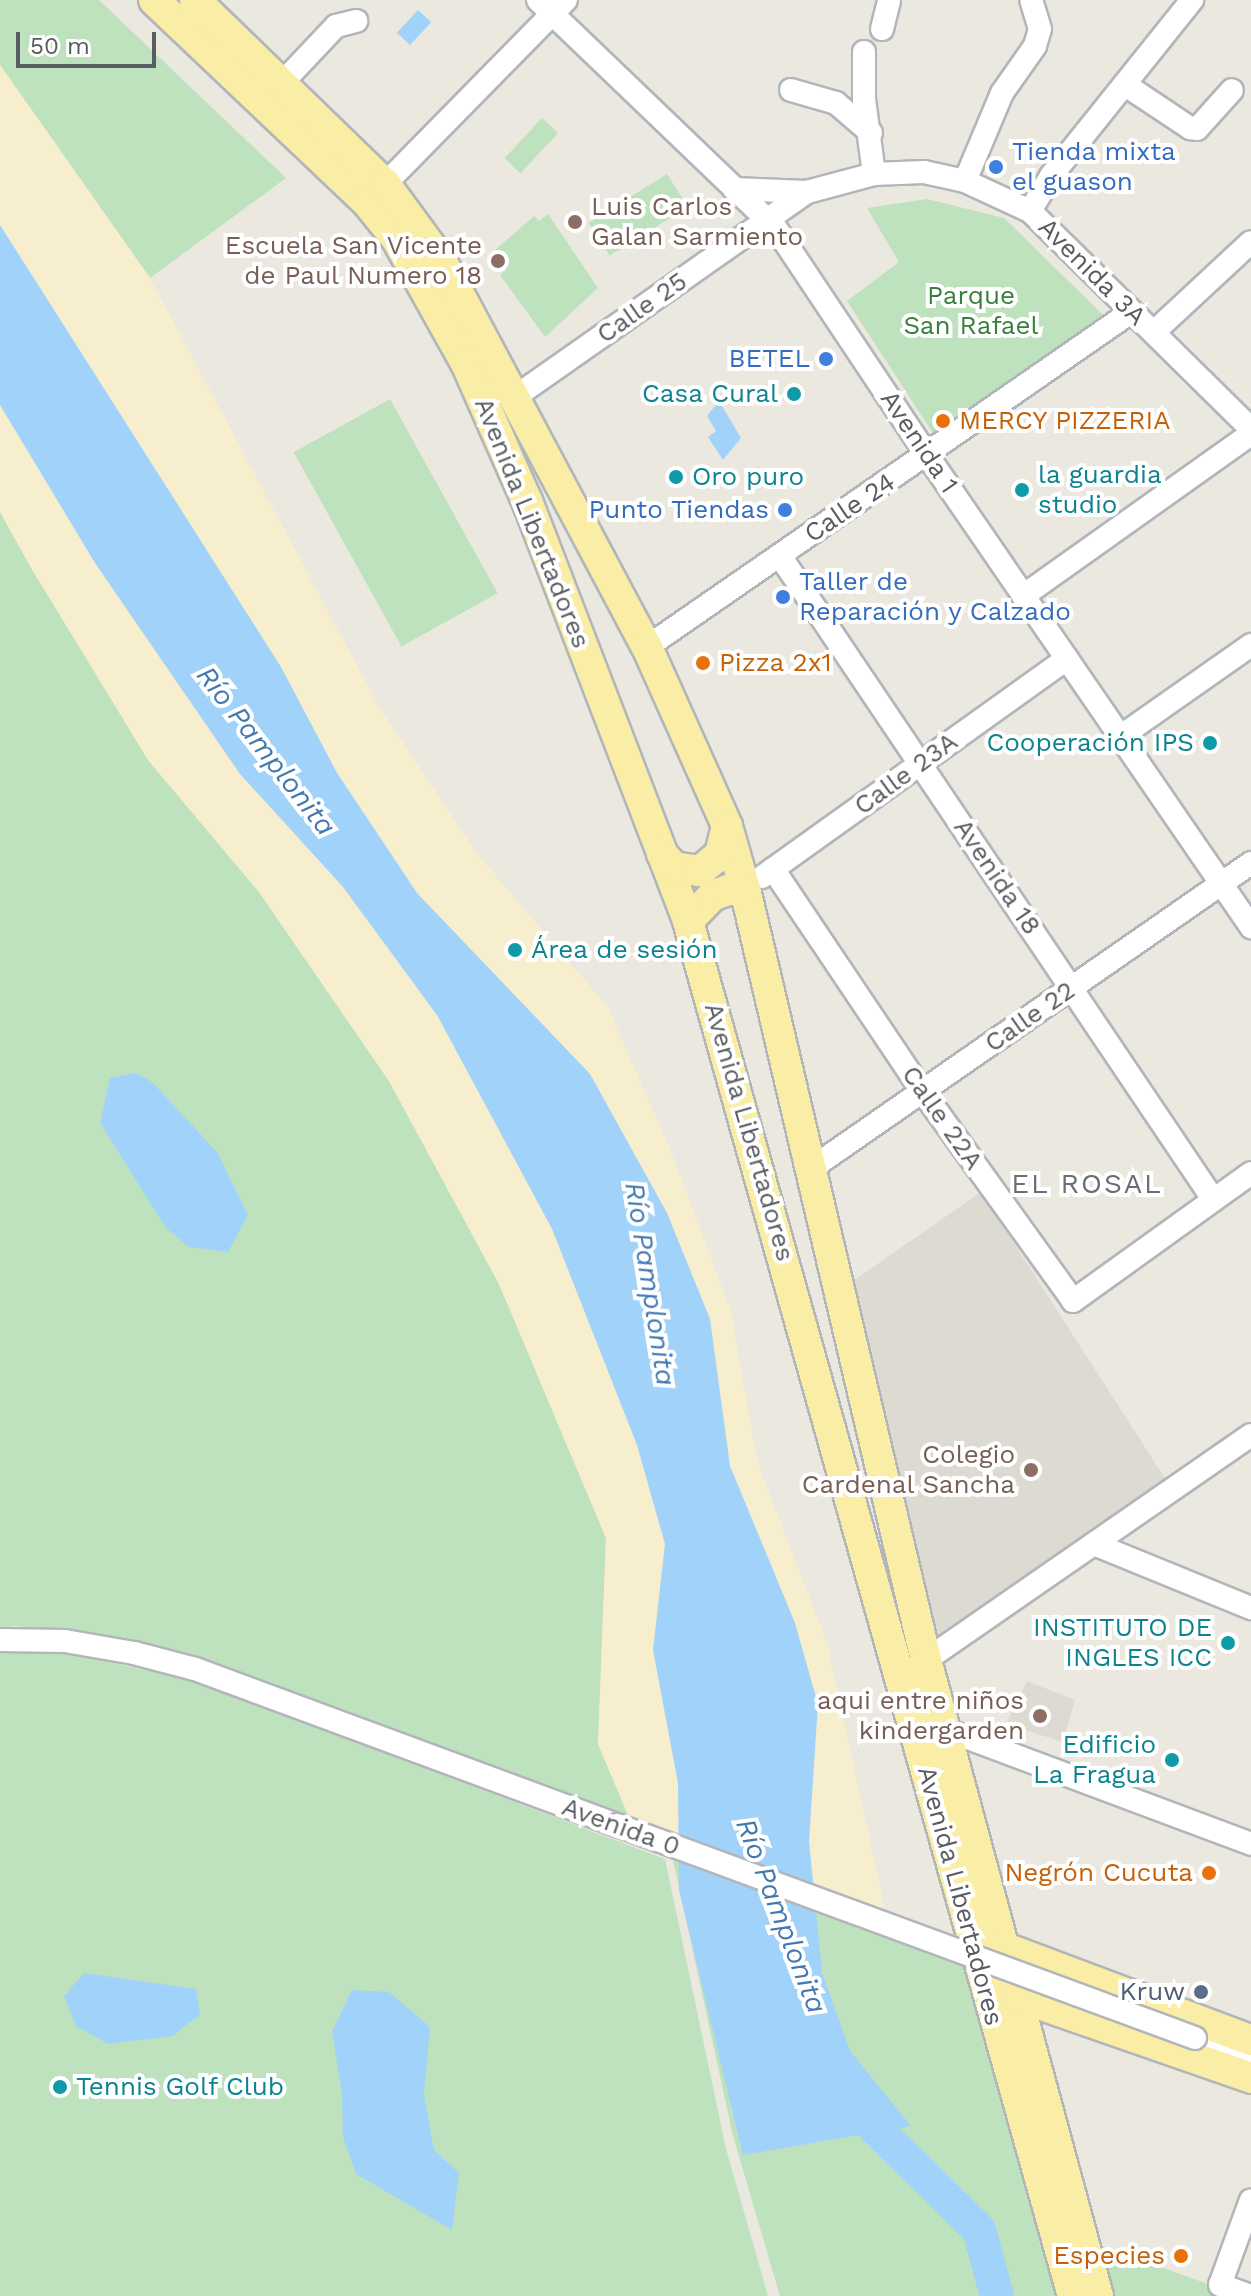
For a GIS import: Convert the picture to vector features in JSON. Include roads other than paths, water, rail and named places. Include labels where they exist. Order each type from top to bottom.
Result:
[{"type":"main road","name":"Avenida Libertadores","points":[[154,0],[366,201],[396,238],[422,279],[466,363],[516,475],[688,921],[1073,2296]]},
{"type":"main road","name":"Avenida Libertadores","points":[[195,0],[385,184],[413,217],[442,262],[647,647],[727,826],[745,889],[926,1660],[1098,2296]]},
{"type":"main road","points":[[662,854],[674,867],[700,871],[720,854],[727,826]]},
{"type":"main road","points":[[688,921],[712,896],[728,890],[745,889]]},
{"type":"main road","points":[[1003,1947],[1246,2053]]},
{"type":"main road","points":[[1016,1996],[1251,2078]]},
{"type":"street","points":[[882,29],[889,0]]},
{"type":"street","points":[[965,181],[1002,93],[1035,46],[1040,29],[1031,0]]},
{"type":"street","points":[[1030,211],[1051,176],[1127,86],[1192,0]]},
{"type":"street","points":[[385,184],[552,5]]},
{"type":"street","name":"Avenida 1","points":[[552,5],[734,189],[769,219],[1251,927]]},
{"type":"street","points":[[283,82],[336,26],[356,21]]},
{"type":"street","points":[[864,52],[864,99],[871,133],[874,174]]},
{"type":"street","points":[[1127,86],[1190,128],[1197,129],[1232,90]]},
{"type":"street","points":[[791,90],[836,103],[871,133]]},
{"type":"street","name":"Avenida 3A","points":[[734,189],[807,192],[874,174],[924,172],[965,181],[1030,211],[1251,432]]},
{"type":"street","name":"Avenida 3A","points":[[769,219],[807,192]]},
{"type":"street","name":"Calle 25","points":[[515,397],[769,219]]},
{"type":"street","points":[[1154,332],[1251,242]]},
{"type":"street","name":"Calle 24","points":[[647,647],[1131,312]]},
{"type":"street","points":[[1023,596],[1251,432]]},
{"type":"street","name":"Avenida 18","points":[[780,556],[1213,1199]]},
{"type":"street","points":[[1120,737],[1251,645]]},
{"type":"street","name":"Calle 23A","points":[[745,889],[1067,659]]},
{"type":"street","name":"Calle 22","points":[[809,1170],[1251,863]]},
{"type":"street","name":"Calle 22A","points":[[773,869],[923,1092],[1073,1301],[1251,1173]]},
{"type":"street","points":[[926,1660],[1251,1435]]},
{"type":"street","points":[[1094,1544],[1251,1608]]},
{"type":"street","name":"Avenida 0","points":[[0,1640],[65,1641],[134,1653],[195,1669],[1195,2038],[1246,2053]]},
{"type":"street","points":[[944,1729],[1251,1844]]},
{"type":"street","points":[[1251,2200],[1220,2285],[1251,2296]]},
{"type":"water","points":[[418,10],[431,22],[410,45],[397,33]]},
{"type":"water","points":[[0,225],[281,667],[337,773],[417,893],[590,1074],[667,1213],[710,1319],[730,1466],[795,1623],[818,1704],[809,1841],[822,1972],[850,2051],[911,2126],[743,2155],[679,1890],[678,1783],[653,1650],[665,1544],[637,1445],[552,1229],[437,1015],[343,887],[240,774],[95,563],[0,405]]},
{"type":"water","points":[[719,401],[741,438],[723,460],[708,437],[716,431],[707,416]]},
{"type":"water","points":[[136,1073],[152,1082],[217,1152],[248,1215],[228,1252],[189,1247],[166,1228],[100,1123],[110,1078]]},
{"type":"water","points":[[84,1973],[196,1989],[200,2014],[173,2036],[108,2044],[76,2026],[64,1996]]},
{"type":"water","points":[[352,1990],[389,1992],[430,2027],[424,2095],[434,2150],[459,2173],[452,2230],[356,2174],[343,2137],[342,2094],[332,2031]]},
{"type":"waterway","name":"Río Pamplonita","points":[[851,2099],[853,2106],[979,2230],[997,2296]]},
{"type":"place","name":"Tienda mixta el guason","points":[[996,167]]},
{"type":"place","name":"Luis Carlos Galan Sarmiento","points":[[575,222]]},
{"type":"place","name":"Escuela San Vicente de Paul Numero 18","points":[[498,261]]},
{"type":"place","name":"BETEL","points":[[826,359]]},
{"type":"place","name":"Casa Cural","points":[[794,394]]},
{"type":"place","name":"MERCY PIZZERIA","points":[[943,421]]},
{"type":"place","name":"Oro puro","points":[[676,477]]},
{"type":"place","name":"la guardia studio","points":[[1022,490]]},
{"type":"place","name":"Punto Tiendas","points":[[785,510]]},
{"type":"place","name":"Taller de Reparación y Calzado","points":[[783,597]]},
{"type":"place","name":"Pizza 2x1","points":[[703,663]]},
{"type":"place","name":"Cooperación IPS","points":[[1210,743]]},
{"type":"place","name":"Área de sesión","points":[[515,950]]},
{"type":"place","name":"Colegio Cardenal Sancha","points":[[1031,1470]]},
{"type":"place","name":"INSTITUTO DE INGLES ICC","points":[[1228,1643]]},
{"type":"place","name":"aqui entre niños kindergarden","points":[[1040,1716]]},
{"type":"place","name":"Edificio La Fragua","points":[[1172,1760]]},
{"type":"place","name":"Negrón Cucuta","points":[[1209,1873]]},
{"type":"place","name":"Kruw","points":[[1201,1992]]},
{"type":"place","name":"Tennis Golf Club","points":[[60,2087]]},
{"type":"place","name":"Especies","points":[[1181,2256]]},
{"type":"district","name":"EL ROSAL","points":[[1087,1184]]},
{"type":"park label","name":"Parque San Rafael","points":[[971,311]]}]
